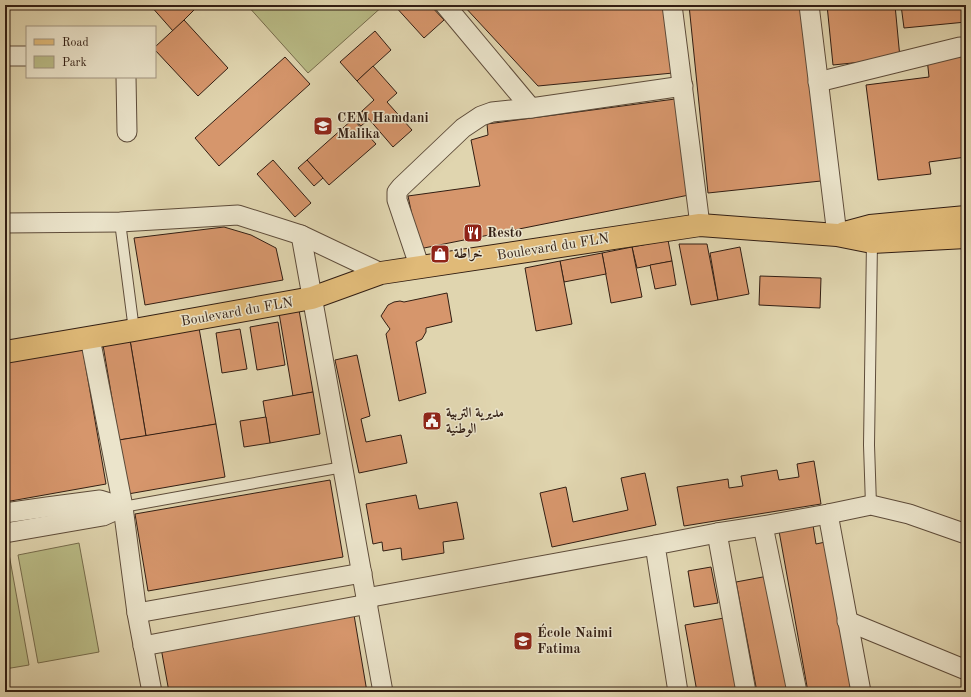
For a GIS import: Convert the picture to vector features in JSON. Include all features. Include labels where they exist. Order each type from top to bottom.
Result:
[{"type":"main road","points":[[837,235],[870,226],[966,217]]},
{"type":"main road","name":"Boulevard du FLN","points":[[5,352],[312,298],[381,273],[700,225],[837,235],[872,242],[966,236]]},
{"type":"street","points":[[445,5],[531,108]]},
{"type":"street","points":[[672,5],[700,225]]},
{"type":"street","points":[[809,5],[837,235]]},
{"type":"street","points":[[818,82],[960,47]]},
{"type":"street","points":[[5,56],[26,56]]},
{"type":"street","points":[[126,78],[127,132]]},
{"type":"street","points":[[420,268],[397,200],[397,192],[463,128],[481,116],[492,112],[531,108],[683,86]]},
{"type":"street","points":[[5,223],[120,222],[238,215],[301,235],[381,273]]},
{"type":"street","points":[[301,235],[383,692]]},
{"type":"street","points":[[90,338],[123,506],[137,613],[152,692]]},
{"type":"street","points":[[5,513],[47,506],[100,500],[123,506]]},
{"type":"street","points":[[143,646],[655,545],[871,505],[909,514],[966,534]]},
{"type":"street","points":[[5,533],[103,516],[123,506]]},
{"type":"street","points":[[828,514],[861,692]]},
{"type":"street","points":[[763,526],[797,692]]},
{"type":"street","points":[[717,533],[746,692]]},
{"type":"street","points":[[655,545],[676,692]]},
{"type":"street","points":[[137,613],[362,573]]},
{"type":"street","points":[[847,621],[966,670]]},
{"type":"lane","points":[[120,222],[134,330]]},
{"type":"lane","points":[[871,505],[869,445],[872,242]]},
{"type":"lane","points":[[123,506],[343,467]]},
{"type":"green space","points":[[247,5],[384,5],[308,73]]},
{"type":"green space","points":[[79,543],[99,652],[38,663],[18,555]]},
{"type":"green space","points":[[9,554],[29,665],[5,669],[5,555]]},
{"type":"building","points":[[150,5],[199,5],[173,31]]},
{"type":"building","points":[[394,5],[430,5],[444,20],[424,38]]},
{"type":"building","points":[[463,5],[665,5],[673,73],[538,86]]},
{"type":"building","points":[[689,5],[803,5],[821,181],[708,193]]},
{"type":"building","points":[[827,5],[895,5],[900,58],[833,65]]},
{"type":"building","points":[[901,5],[966,5],[966,22],[904,28]]},
{"type":"building","points":[[184,20],[228,68],[198,96],[156,51],[156,46]]},
{"type":"building","points":[[375,31],[391,50],[357,81],[340,62]]},
{"type":"building","points":[[963,54],[966,80],[966,157],[929,162],[931,174],[878,180],[866,85],[929,77],[927,58]]},
{"type":"building","points":[[285,57],[310,84],[219,166],[195,138]]},
{"type":"building","points":[[373,66],[397,93],[387,102],[412,130],[393,147],[362,111],[374,100],[357,81]]},
{"type":"building","points":[[675,99],[689,195],[419,249],[408,196],[480,186],[471,140],[488,135],[487,124]]},
{"type":"building","points":[[362,111],[369,119],[361,126],[353,119]]},
{"type":"building","points":[[353,119],[376,144],[329,185],[307,160]]},
{"type":"building","points":[[273,160],[311,203],[295,217],[257,174]]},
{"type":"building","points":[[307,160],[323,178],[314,186],[298,168]]},
{"type":"building","points":[[224,227],[251,235],[276,248],[283,280],[145,305],[134,238]]},
{"type":"building","points":[[668,240],[672,261],[637,268],[632,247]]},
{"type":"building","points":[[679,244],[707,244],[718,300],[691,305]]},
{"type":"building","points":[[632,247],[642,297],[611,303],[602,253]]},
{"type":"building","points":[[740,247],[749,294],[718,300],[710,253]]},
{"type":"building","points":[[602,253],[606,274],[564,282],[560,261]]},
{"type":"building","points":[[560,261],[572,324],[536,331],[525,268]]},
{"type":"building","points":[[672,261],[676,285],[655,289],[650,265]]},
{"type":"building","points":[[760,276],[821,278],[820,308],[759,305]]},
{"type":"building","points":[[447,293],[452,322],[426,328],[426,332],[422,339],[416,342],[426,393],[399,401],[386,334],[390,329],[381,316],[388,305],[394,302],[404,302]]},
{"type":"building","points":[[299,310],[313,392],[293,396],[279,313]]},
{"type":"building","points":[[278,322],[285,365],[257,370],[250,327]]},
{"type":"building","points":[[199,328],[216,424],[146,436],[130,340]]},
{"type":"building","points":[[240,329],[247,369],[222,373],[216,333]]},
{"type":"building","points":[[130,340],[146,436],[119,440],[103,345]]},
{"type":"building","points":[[82,345],[106,484],[5,502],[5,358]]},
{"type":"building","points":[[357,355],[370,416],[361,419],[366,442],[401,435],[407,463],[359,473],[335,360]]},
{"type":"building","points":[[313,392],[320,434],[270,443],[263,401]]},
{"type":"building","points":[[266,417],[270,443],[244,447],[240,421]]},
{"type":"building","points":[[216,424],[225,477],[128,494],[119,440]]},
{"type":"building","points":[[814,461],[821,504],[684,526],[677,487],[728,479],[729,488],[743,486],[741,476],[777,470],[779,480],[799,477],[797,464]]},
{"type":"building","points":[[645,473],[656,525],[552,547],[540,493],[566,487],[573,522],[628,510],[621,478]]},
{"type":"building","points":[[330,480],[343,557],[148,591],[135,514]]},
{"type":"building","points":[[416,495],[419,509],[457,502],[464,539],[443,542],[444,553],[402,560],[401,548],[383,551],[382,542],[373,544],[366,504]]},
{"type":"building","points":[[813,525],[816,544],[830,541],[857,692],[808,692],[779,531]]},
{"type":"building","points":[[711,567],[718,603],[694,607],[688,571]]},
{"type":"building","points":[[768,576],[790,692],[757,692],[736,582]]},
{"type":"building","points":[[354,615],[367,692],[169,692],[161,648]]},
{"type":"building","points":[[724,618],[737,688],[715,692],[697,692],[685,625]]},
{"type":"place","name":"CEM Hamdani Malika","points":[[323,126]]},
{"type":"place","name":"Resto","points":[[473,233]]},
{"type":"place","name":"خراطة","points":[[440,254]]},
{"type":"place","name":"مديرية التربية الوطنية","points":[[432,421]]},
{"type":"place","name":"École Naimi Fatima","points":[[523,641]]}]
